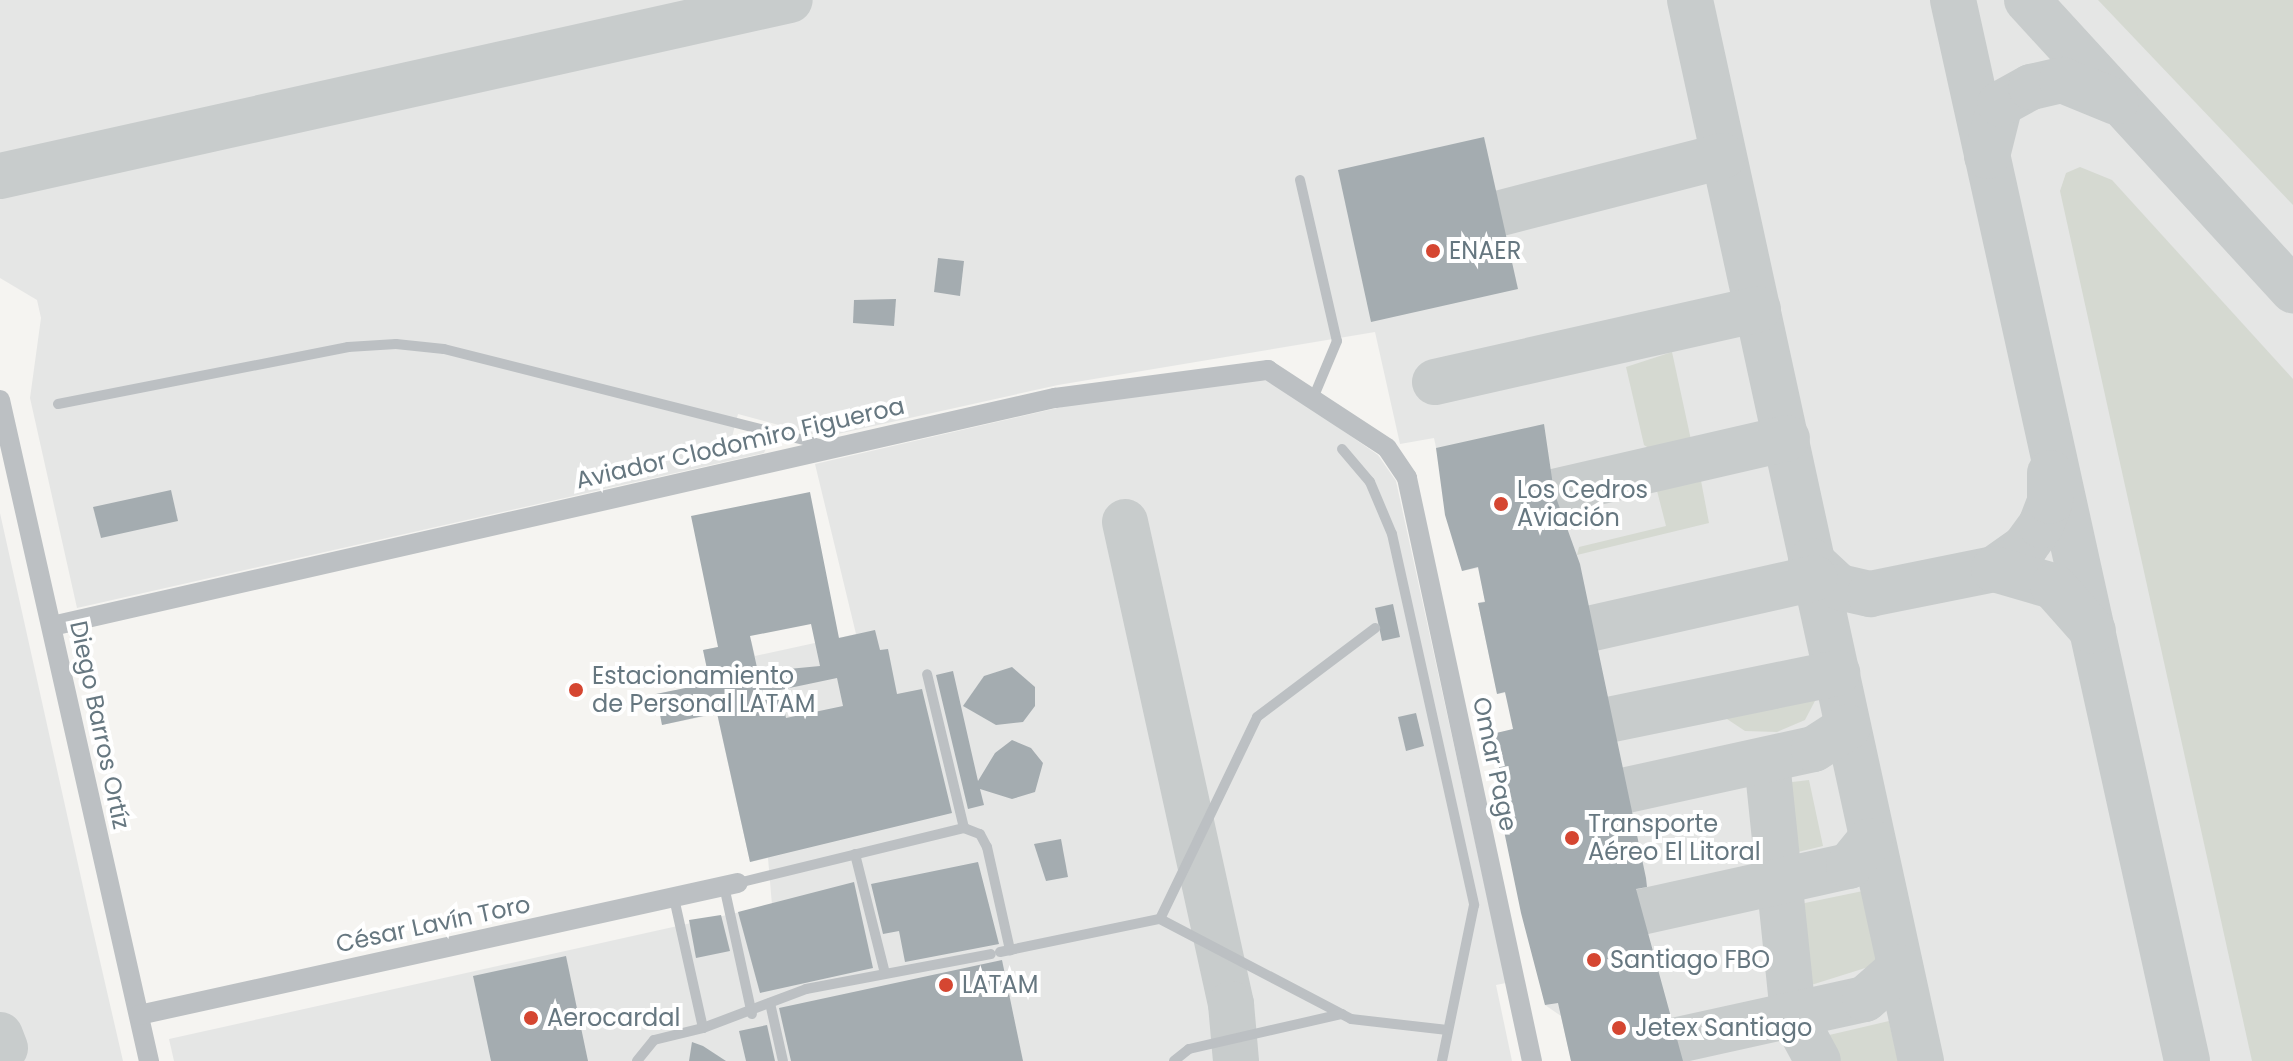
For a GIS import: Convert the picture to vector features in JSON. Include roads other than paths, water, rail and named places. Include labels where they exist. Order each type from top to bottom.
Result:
[{"type":"street","name":"Aviador Clodomiro Figueroa","points":[[52,626],[1055,398],[1248,369],[1281,374],[1314,396],[1387,448],[1407,478]]},
{"type":"street","name":"Diego Barros Ortíz","points":[[0,400],[149,1061]]},
{"type":"street","name":"Omar Page","points":[[1407,478],[1532,1061]]},
{"type":"street","name":"César Lavín Toro","points":[[139,1015],[731,885]]},
{"type":"lane","points":[[1300,180],[1337,341],[1314,396]]},
{"type":"lane","points":[[58,404],[348,347],[396,344],[444,349],[834,448]]},
{"type":"lane","points":[[1342,449],[1370,482],[1392,534],[1474,905],[1442,1061]]},
{"type":"lane","points":[[1160,919],[1257,717],[1375,628]]},
{"type":"lane","points":[[927,674],[964,828]]},
{"type":"lane","points":[[752,1014],[731,885],[855,854],[964,828],[980,834],[987,847],[1000,952]]},
{"type":"lane","points":[[855,854],[885,973]]},
{"type":"lane","points":[[674,898],[703,1028]]},
{"type":"lane","points":[[637,1061],[654,1040],[752,1014],[770,1003],[885,973],[1160,919],[1342,1014],[1447,1030]]},
{"type":"lane","points":[[770,1003],[783,1061]]},
{"type":"lane","points":[[1174,1061],[1189,1049],[1342,1014]]},
{"type":"place","name":"ENAER","points":[[1433,251]]},
{"type":"place","name":"Los Cedros Aviación","points":[[1501,504]]},
{"type":"place","name":"Estacionamiento de Personal LATAM","points":[[576,690]]},
{"type":"place","name":"Transporte Aéreo El Litoral","points":[[1572,838]]},
{"type":"place","name":"Santiago FBO","points":[[1594,960]]},
{"type":"place","name":"LATAM","points":[[946,985]]},
{"type":"place","name":"Aerocardal","points":[[531,1018]]},
{"type":"place","name":"Jetex Santiago","points":[[1619,1028]]}]
